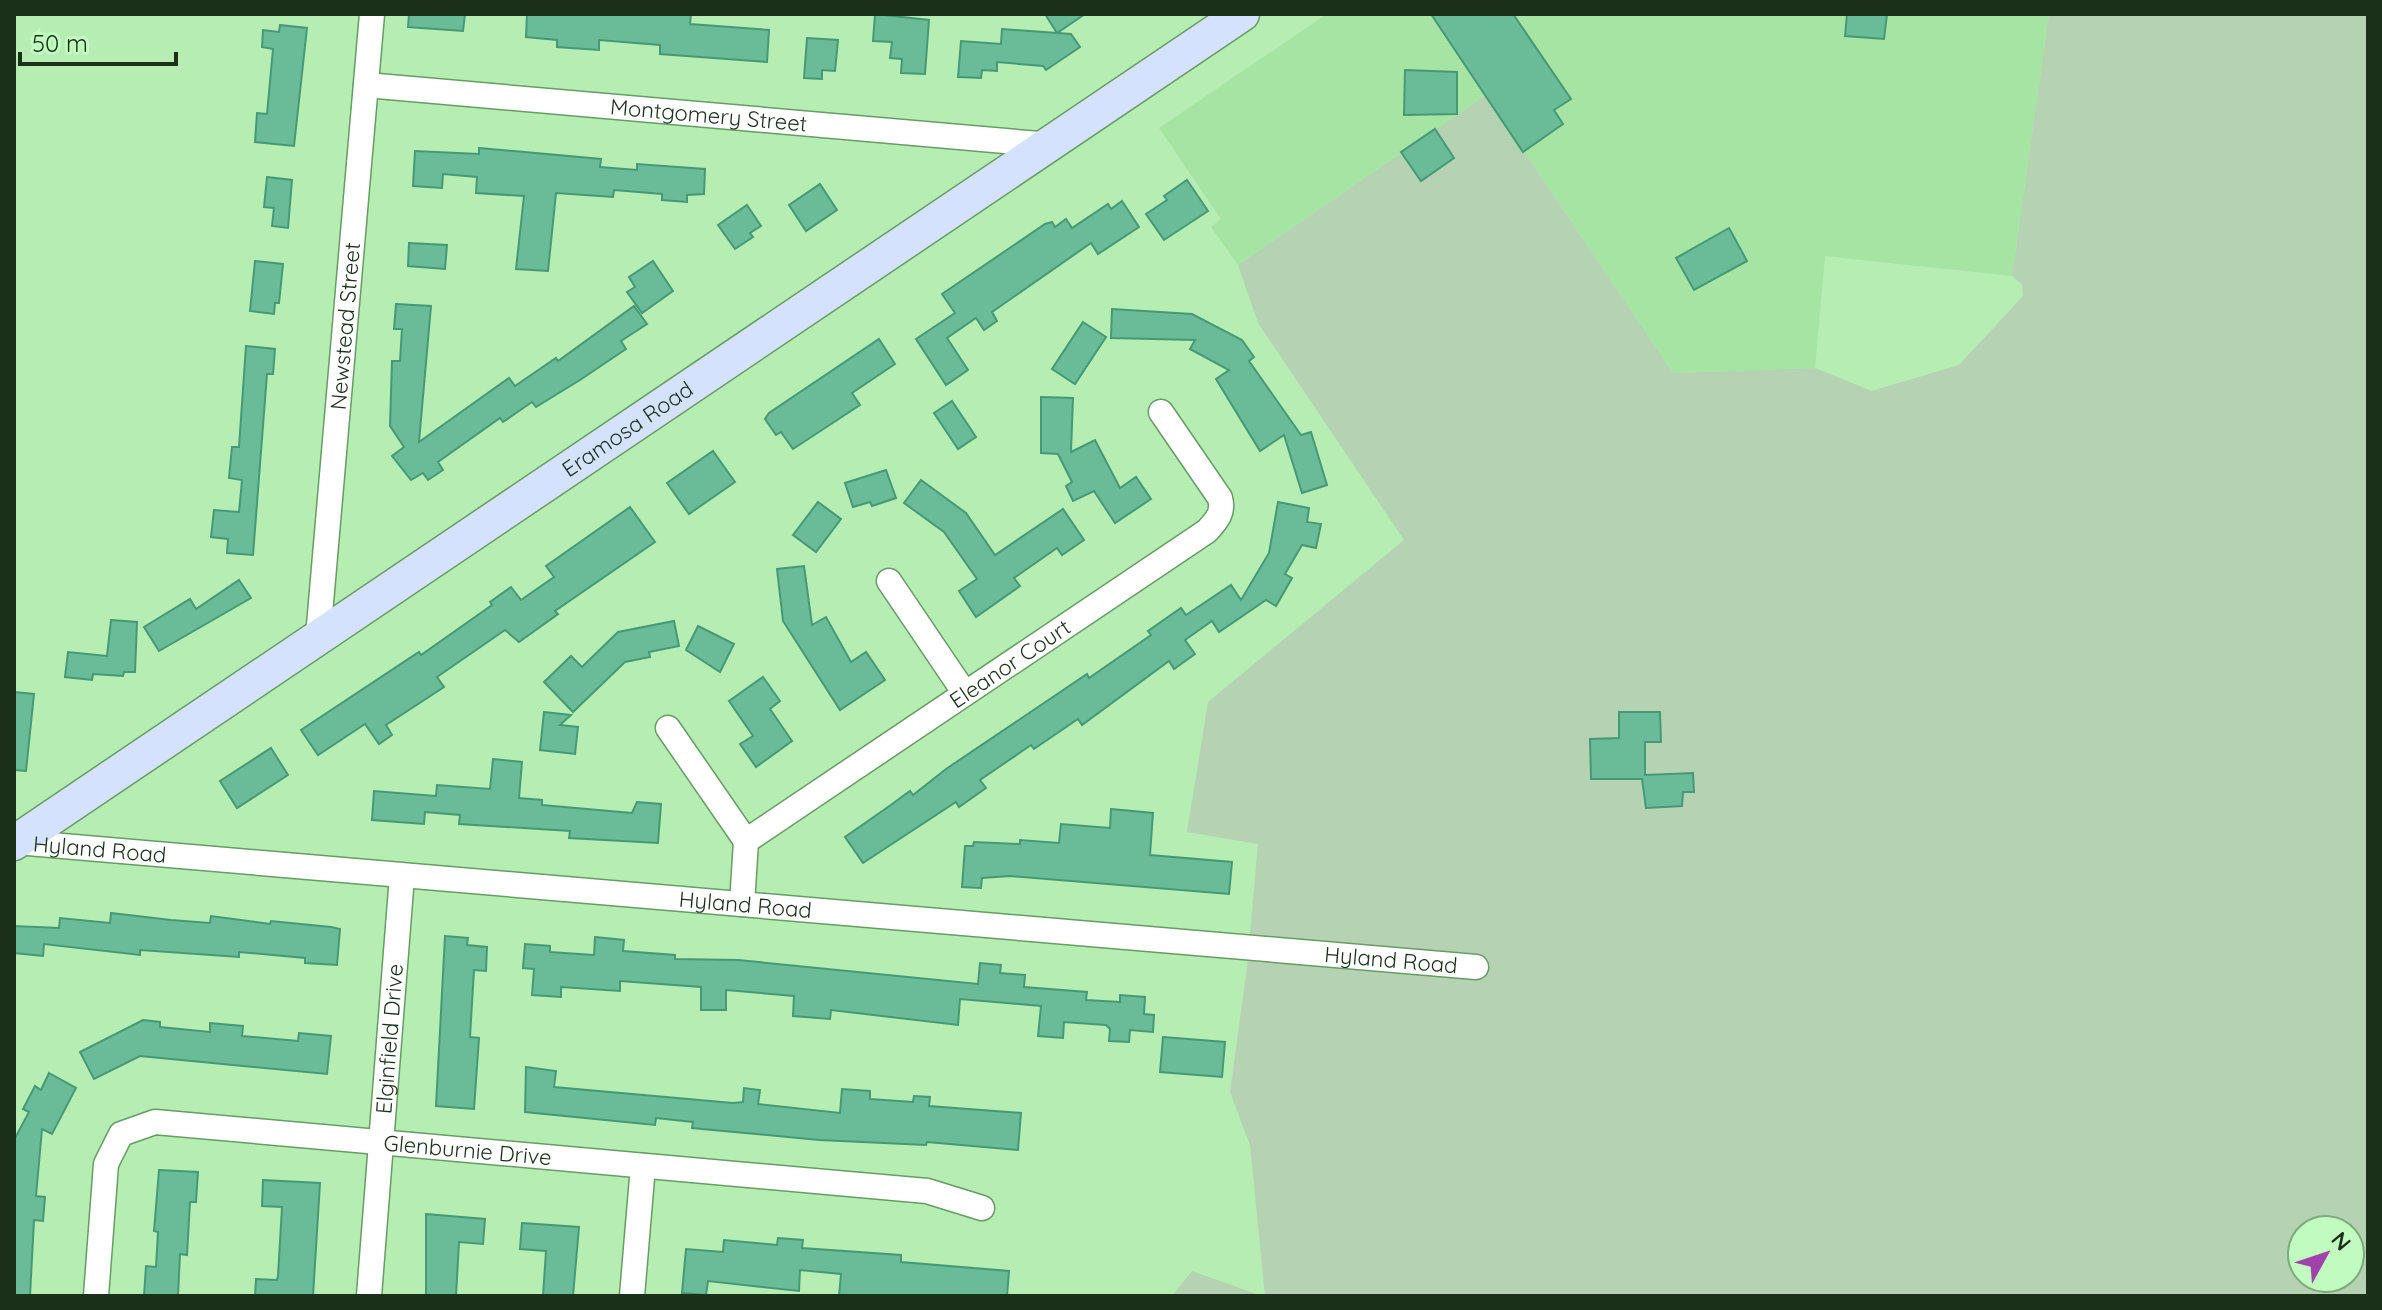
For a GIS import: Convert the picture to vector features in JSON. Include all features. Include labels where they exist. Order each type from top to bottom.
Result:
[{"type":"main road","name":"Eramosa Road","points":[[15,843],[1242,14]]},
{"type":"street","name":"Newstead Street","points":[[318,637],[372,14]]},
{"type":"street","name":"Montgomery Street","points":[[366,85],[1051,145]]},
{"type":"street","name":"Eleanor Court","points":[[746,841],[1207,531],[1218,519],[1222,507],[1220,498],[1161,412]]},
{"type":"street","points":[[889,581],[964,692]]},
{"type":"street","points":[[668,728],[746,841],[742,904]]},
{"type":"street","name":"Hyland Road","points":[[15,843],[1476,967]]},
{"type":"street","name":"Elginfield Drive","points":[[369,1296],[402,876]]},
{"type":"street","name":"Glenburnie Drive","points":[[96,1296],[106,1164],[121,1134],[155,1122],[927,1191],[982,1208]]},
{"type":"street","points":[[632,1296],[643,1166]]},
{"type":"shaded area","points":[[1327,14],[2049,14],[2012,276],[1825,256],[1815,368],[1673,373],[1486,95],[1238,265],[1211,227],[1221,219],[1159,128]]},
{"type":"shaded area","points":[[2049,14],[2368,14],[2368,1296],[1265,1296],[1250,1145],[1230,1092],[1247,967],[1258,844],[1187,832],[1208,702],[1404,540],[1258,323],[1238,265],[1486,95],[1673,373],[1815,368],[1872,391],[1959,365],[2023,296],[2022,284],[2012,276]]},
{"type":"shaded area","points":[[1192,1271],[1262,1296],[1172,1296]]},
{"type":"building","points":[[409,14],[465,14],[463,31],[408,27]]},
{"type":"building","points":[[527,14],[691,14],[690,24],[769,30],[767,62],[660,54],[660,45],[599,40],[599,50],[557,47],[557,40],[526,37]]},
{"type":"building","points":[[875,14],[929,20],[925,74],[901,73],[902,59],[890,58],[892,42],[873,41]]},
{"type":"building","points":[[1045,14],[1085,14],[1057,33]]},
{"type":"building","points":[[1431,14],[1513,14],[1571,99],[1554,110],[1563,124],[1523,152]]},
{"type":"building","points":[[1847,14],[1887,14],[1884,39],[1845,36]]},
{"type":"building","points":[[280,25],[307,28],[294,146],[255,142],[257,113],[267,114],[273,49],[262,47],[263,30],[279,32]]},
{"type":"building","points":[[1002,29],[1071,34],[1080,47],[1046,70],[1043,66],[997,62],[997,71],[982,70],[981,78],[958,77],[961,41],[1001,44]]},
{"type":"building","points":[[807,38],[838,40],[835,71],[822,70],[822,79],[804,78]]},
{"type":"building","points":[[1405,70],[1457,72],[1457,114],[1404,115]]},
{"type":"building","points":[[1435,129],[1454,158],[1421,181],[1401,152]]},
{"type":"building","points":[[479,148],[601,159],[600,167],[637,170],[637,164],[705,169],[704,194],[687,195],[687,202],[662,200],[662,194],[614,190],[613,197],[556,193],[548,271],[516,269],[524,196],[476,193],[477,177],[443,174],[442,188],[413,186],[415,151],[479,154]]},
{"type":"building","points":[[267,177],[292,180],[288,228],[272,226],[274,208],[264,207]]},
{"type":"building","points":[[1187,180],[1208,211],[1164,240],[1146,214],[1167,200],[1164,196]]},
{"type":"building","points":[[820,184],[837,210],[806,231],[789,205]]},
{"type":"building","points":[[1122,201],[1139,227],[1098,254],[1091,243],[992,312],[997,321],[984,330],[976,318],[947,338],[968,370],[946,385],[916,339],[955,313],[942,294],[1045,224],[1052,222],[1055,227],[1066,219],[1072,228],[1108,204],[1111,209]]},
{"type":"building","points":[[747,205],[761,226],[750,233],[753,237],[735,249],[718,225]]},
{"type":"building","points":[[1729,228],[1747,261],[1694,290],[1676,258]]},
{"type":"building","points":[[409,243],[447,245],[445,269],[408,266]]},
{"type":"building","points":[[255,261],[283,264],[279,303],[275,303],[274,314],[250,311]]},
{"type":"building","points":[[653,261],[673,291],[642,313],[627,292],[635,287],[629,277]]},
{"type":"building","points":[[396,304],[431,306],[419,442],[509,378],[515,386],[556,358],[558,361],[634,306],[647,324],[621,341],[626,349],[580,380],[536,407],[532,402],[503,422],[500,418],[438,462],[443,470],[428,480],[423,473],[411,480],[392,456],[404,447],[390,426],[392,361],[400,361],[402,329],[394,329]]},
{"type":"building","points":[[1112,309],[1192,314],[1242,340],[1254,357],[1249,361],[1301,435],[1311,432],[1327,485],[1302,493],[1284,435],[1260,451],[1216,379],[1229,370],[1190,349],[1195,340],[1111,338]]},
{"type":"building","points":[[1083,322],[1106,337],[1075,384],[1052,369]]},
{"type":"building","points":[[879,339],[895,364],[852,393],[860,405],[793,449],[781,432],[776,435],[765,419],[769,413]]},
{"type":"building","points":[[246,346],[275,349],[273,374],[267,374],[253,555],[227,553],[228,539],[211,537],[214,510],[239,512],[242,480],[229,478],[232,447],[239,447]]},
{"type":"building","points":[[1041,397],[1073,398],[1071,452],[1095,440],[1120,488],[1136,477],[1151,499],[1115,523],[1094,491],[1073,501],[1066,486],[1072,482],[1058,454],[1041,453]]},
{"type":"building","points":[[952,401],[976,437],[958,449],[934,413]]},
{"type":"building","points":[[713,451],[735,482],[689,514],[667,483]]},
{"type":"building","points":[[886,470],[896,498],[872,506],[870,502],[853,507],[845,483]]},
{"type":"building","points":[[921,480],[966,513],[995,555],[1063,509],[1084,540],[1062,555],[1057,548],[1014,578],[1020,586],[976,617],[959,591],[977,579],[944,532],[904,503]]},
{"type":"building","points":[[818,502],[841,519],[816,552],[793,535]]},
{"type":"building","points":[[1278,502],[1309,508],[1307,522],[1321,524],[1316,548],[1302,545],[1285,574],[1292,578],[1276,606],[1266,600],[1219,632],[1212,621],[1185,640],[1195,654],[1174,669],[1169,661],[1082,725],[1078,719],[1034,749],[1031,745],[980,780],[986,788],[959,807],[956,802],[863,863],[845,837],[910,791],[913,795],[946,769],[1087,674],[1089,678],[1151,635],[1148,631],[1181,608],[1186,615],[1231,585],[1241,600],[1269,553]]},
{"type":"building","points":[[630,507],[655,542],[555,611],[558,614],[519,642],[505,630],[437,677],[444,687],[386,725],[392,735],[379,744],[365,724],[318,755],[301,730],[419,652],[421,655],[492,605],[490,602],[511,587],[521,600],[554,577],[546,566]]},
{"type":"building","points":[[804,566],[812,625],[826,617],[851,662],[866,652],[885,680],[840,710],[783,621],[777,569]]},
{"type":"building","points":[[239,580],[251,598],[159,651],[144,627],[190,599],[196,609]]},
{"type":"building","points":[[111,620],[137,622],[135,672],[124,672],[123,676],[93,674],[92,680],[65,677],[68,652],[107,656]]},
{"type":"building","points":[[674,621],[679,646],[649,652],[650,657],[625,662],[573,712],[544,682],[571,656],[582,667],[618,632]]},
{"type":"building","points":[[698,626],[734,644],[720,672],[686,650]]},
{"type":"building","points":[[763,677],[780,701],[770,709],[792,741],[756,767],[740,744],[753,736],[729,701]]},
{"type":"building","points":[[14,692],[34,694],[26,771],[14,770]]},
{"type":"building","points":[[544,712],[571,715],[560,725],[578,727],[575,754],[540,750]]},
{"type":"building","points":[[1619,712],[1660,712],[1661,742],[1645,742],[1645,775],[1693,773],[1694,792],[1683,792],[1682,806],[1646,808],[1642,779],[1591,779],[1590,739],[1619,738]]},
{"type":"building","points":[[271,748],[288,775],[237,808],[220,781]]},
{"type":"building","points":[[493,759],[522,762],[519,798],[542,800],[542,805],[632,813],[637,802],[661,804],[658,843],[569,838],[570,831],[459,824],[460,815],[425,812],[424,824],[372,820],[374,791],[436,796],[437,785],[490,789]]},
{"type":"building","points":[[1111,809],[1153,813],[1150,855],[1232,862],[1229,894],[1010,876],[982,878],[981,888],[962,887],[965,846],[973,846],[974,842],[1020,844],[1020,840],[1059,843],[1061,824],[1110,828]]},
{"type":"building","points":[[111,913],[210,923],[211,916],[340,929],[337,965],[305,963],[305,958],[239,952],[239,957],[140,950],[140,955],[44,944],[43,956],[14,953],[14,926],[59,928],[60,918],[110,923]]},
{"type":"building","points":[[445,936],[468,938],[467,945],[487,947],[486,971],[474,970],[470,1037],[479,1038],[474,1109],[436,1106]]},
{"type":"building","points":[[595,937],[624,940],[623,951],[675,955],[675,959],[738,960],[978,984],[980,963],[1001,965],[1000,973],[1025,975],[1024,987],[1087,992],[1086,1000],[1120,1002],[1120,995],[1145,997],[1144,1014],[1154,1015],[1153,1032],[1130,1030],[1129,1042],[1109,1041],[1110,1029],[1106,1025],[1064,1022],[1063,1038],[1038,1036],[1041,1006],[960,999],[958,1025],[831,1010],[830,1019],[793,1016],[794,996],[726,990],[726,1010],[701,1010],[701,987],[620,981],[620,991],[561,987],[561,997],[532,995],[534,969],[523,968],[525,944],[550,946],[550,952],[594,955]]},
{"type":"building","points":[[143,1020],[160,1022],[160,1027],[210,1032],[210,1023],[243,1026],[242,1036],[298,1041],[299,1033],[331,1036],[327,1074],[140,1056],[94,1079],[80,1052]]},
{"type":"building","points":[[1163,1037],[1225,1042],[1222,1077],[1160,1072]]},
{"type":"building","points":[[526,1067],[556,1071],[554,1087],[733,1103],[743,1102],[744,1088],[760,1090],[758,1104],[840,1113],[842,1089],[870,1091],[870,1099],[913,1102],[914,1096],[930,1097],[929,1106],[1021,1113],[1018,1150],[927,1142],[926,1145],[819,1140],[692,1128],[693,1122],[656,1118],[655,1125],[525,1112]]},
{"type":"building","points":[[49,1073],[76,1088],[52,1134],[42,1129],[36,1196],[45,1197],[43,1221],[34,1220],[30,1296],[14,1296],[14,1140],[29,1112],[23,1109],[35,1086],[41,1090]]},
{"type":"building","points":[[159,1170],[198,1172],[196,1202],[190,1202],[187,1255],[180,1254],[178,1296],[144,1296],[146,1266],[156,1267],[158,1232],[154,1231]]},
{"type":"building","points":[[263,1180],[320,1183],[313,1296],[255,1296],[256,1279],[277,1280],[278,1276],[282,1207],[262,1206]]},
{"type":"building","points":[[426,1214],[485,1219],[483,1244],[459,1242],[456,1296],[426,1296]]},
{"type":"building","points":[[522,1223],[579,1227],[573,1296],[543,1296],[546,1251],[520,1249]]},
{"type":"building","points":[[778,1238],[803,1240],[802,1248],[901,1255],[901,1262],[1009,1271],[1007,1296],[839,1296],[841,1274],[800,1270],[799,1291],[708,1281],[706,1295],[682,1293],[686,1249],[723,1252],[724,1240],[777,1245]]}]
